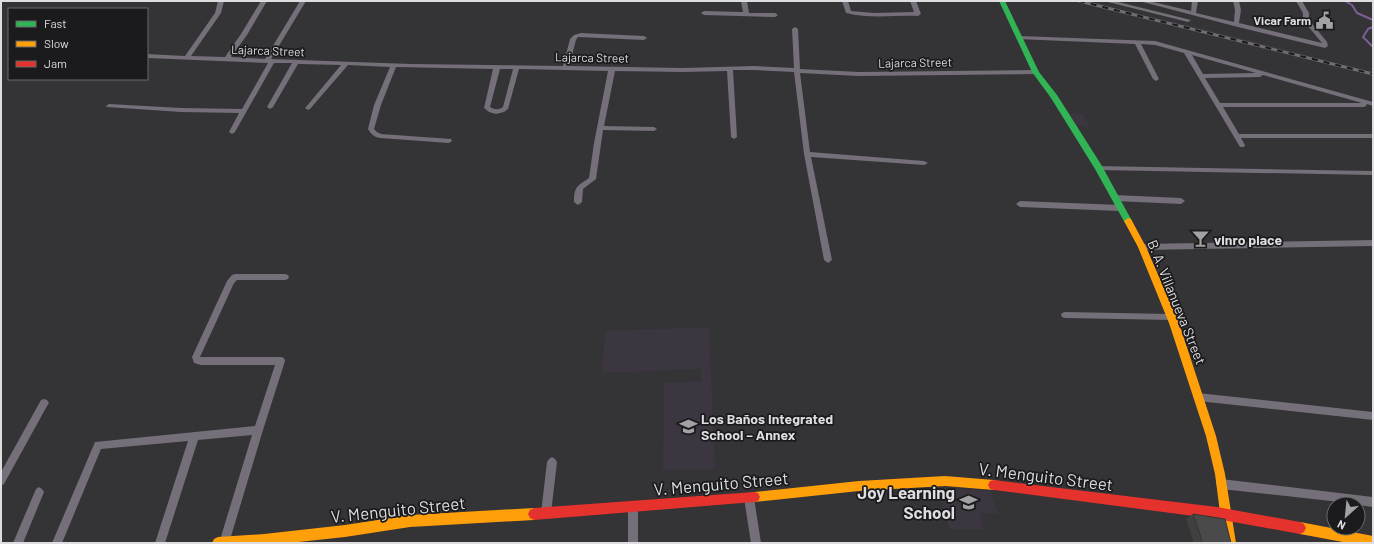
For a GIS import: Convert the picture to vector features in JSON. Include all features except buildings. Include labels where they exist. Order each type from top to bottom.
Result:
[{"type":"street","points":[[186,58],[218,13],[221,1]]},
{"type":"street","points":[[227,60],[264,1]]},
{"type":"street","points":[[232,132],[303,1]]},
{"type":"street","points":[[744,1],[746,14]]},
{"type":"street","points":[[845,1],[848,12],[855,14],[918,14],[913,1]]},
{"type":"street","name":"B. A. Villanueva Street","points":[[1002,1],[1036,72],[1099,168],[1142,247],[1171,318],[1211,436],[1221,484],[1230,543]]},
{"type":"street","points":[[1107,1],[1188,20]]},
{"type":"street","points":[[1142,1],[1153,2],[1236,25],[1326,46],[1306,20],[1306,13],[1299,1]]},
{"type":"street","points":[[1193,14],[1195,1]]},
{"type":"street","points":[[1236,1],[1238,10],[1236,25]]},
{"type":"street","points":[[704,13],[775,15]]},
{"type":"street","points":[[795,29],[796,70],[807,154],[822,222],[828,260]]},
{"type":"street","points":[[566,68],[573,39],[576,36],[644,38]]},
{"type":"street","points":[[1019,38],[1155,43],[1373,104]]},
{"type":"street","points":[[1137,43],[1156,79]]},
{"type":"street","points":[[1186,51],[1242,145]]},
{"type":"street","name":"Lajarca Street","points":[[148,56],[394,66],[683,70],[730,68],[859,74],[1036,72]]},
{"type":"street","points":[[270,107],[295,63]]},
{"type":"street","points":[[308,108],[345,65]]},
{"type":"street","points":[[394,66],[383,88],[377,106],[371,129],[372,132],[380,136],[449,141]]},
{"type":"street","points":[[497,67],[487,108],[490,111],[499,112],[506,108],[517,67]]},
{"type":"street","points":[[730,68],[734,137]]},
{"type":"street","points":[[578,202],[580,186],[592,179],[612,69]]},
{"type":"street","points":[[1201,76],[1270,75]]},
{"type":"street","points":[[1219,105],[1373,104]]},
{"type":"street","points":[[109,106],[181,110],[243,111]]},
{"type":"street","points":[[601,128],[654,129]]},
{"type":"street","points":[[1238,136],[1372,136]]},
{"type":"street","points":[[807,154],[924,163]]},
{"type":"street","points":[[1099,168],[1373,173]]},
{"type":"street","points":[[1115,198],[1181,201]]},
{"type":"street","points":[[1020,204],[1120,208]]},
{"type":"street","points":[[1142,247],[1191,247],[1241,244],[1373,243]]},
{"type":"street","points":[[224,543],[258,430],[281,361],[201,361],[197,360],[196,357],[231,281],[235,277],[285,277]]},
{"type":"street","points":[[1065,315],[1171,318]]},
{"type":"street","points":[[1198,397],[1373,416]]},
{"type":"street","points":[[1,481],[44,403]]},
{"type":"street","points":[[57,543],[98,445],[258,430]]},
{"type":"street","points":[[160,543],[194,437]]},
{"type":"street","points":[[546,513],[552,462]]},
{"type":"street","name":"V. Menguito Street","points":[[218,543],[263,541],[410,521],[633,507],[749,498],[773,494],[859,486],[945,481],[1000,486],[1225,514],[1373,542]]},
{"type":"street","points":[[1221,484],[1373,502]]},
{"type":"street","points":[[18,543],[39,492]]},
{"type":"street","points":[[749,498],[756,543]]},
{"type":"street","points":[[633,507],[633,543]]},
{"type":"shaded area","points":[[1075,1],[1090,1],[1167,22],[1168,20],[1273,46],[1373,73],[1373,75]]},
{"type":"shaded area","points":[[1068,114],[1083,114],[1090,127],[1076,126]]},
{"type":"shaded area","name":"Los Baños Integrated School – Annex","points":[[709,327],[715,469],[663,470],[664,383],[701,381],[701,369],[602,373],[605,331]]},
{"type":"shaded area","name":"Joy Learning School","points":[[938,488],[991,491],[998,513],[980,513],[983,529],[950,530]]},
{"type":"waterway","points":[[1345,1],[1352,5],[1357,13],[1373,20]]},
{"type":"waterway","points":[[1373,27],[1368,29],[1363,37],[1373,47]]},
{"type":"railway","points":[[1079,1],[1373,74]]},
{"type":"traffic: fast","points":[[1002,1],[1036,72],[1054,97],[1099,168],[1128,221]]},
{"type":"traffic: slow","points":[[1128,221],[1142,247],[1174,323],[1211,436],[1220,474],[1230,543]]},
{"type":"traffic: slow","points":[[754,497],[859,486],[945,481],[994,485]]},
{"type":"traffic: slow","points":[[218,543],[264,540],[345,531],[410,521],[534,514]]},
{"type":"traffic: slow","points":[[1300,528],[1373,542]]},
{"type":"traffic: jam","points":[[994,485],[1217,513],[1300,528]]},
{"type":"traffic: jam","points":[[534,514],[754,497]]},
{"type":"place","name":"Vicar Farm","points":[[1324,20]]},
{"type":"place","name":"vinro place","points":[[1201,239]]},
{"type":"place","name":"Los Baños Integrated School – Annex","points":[[688,426]]},
{"type":"place","name":"Joy Learning School","points":[[968,502]]}]
